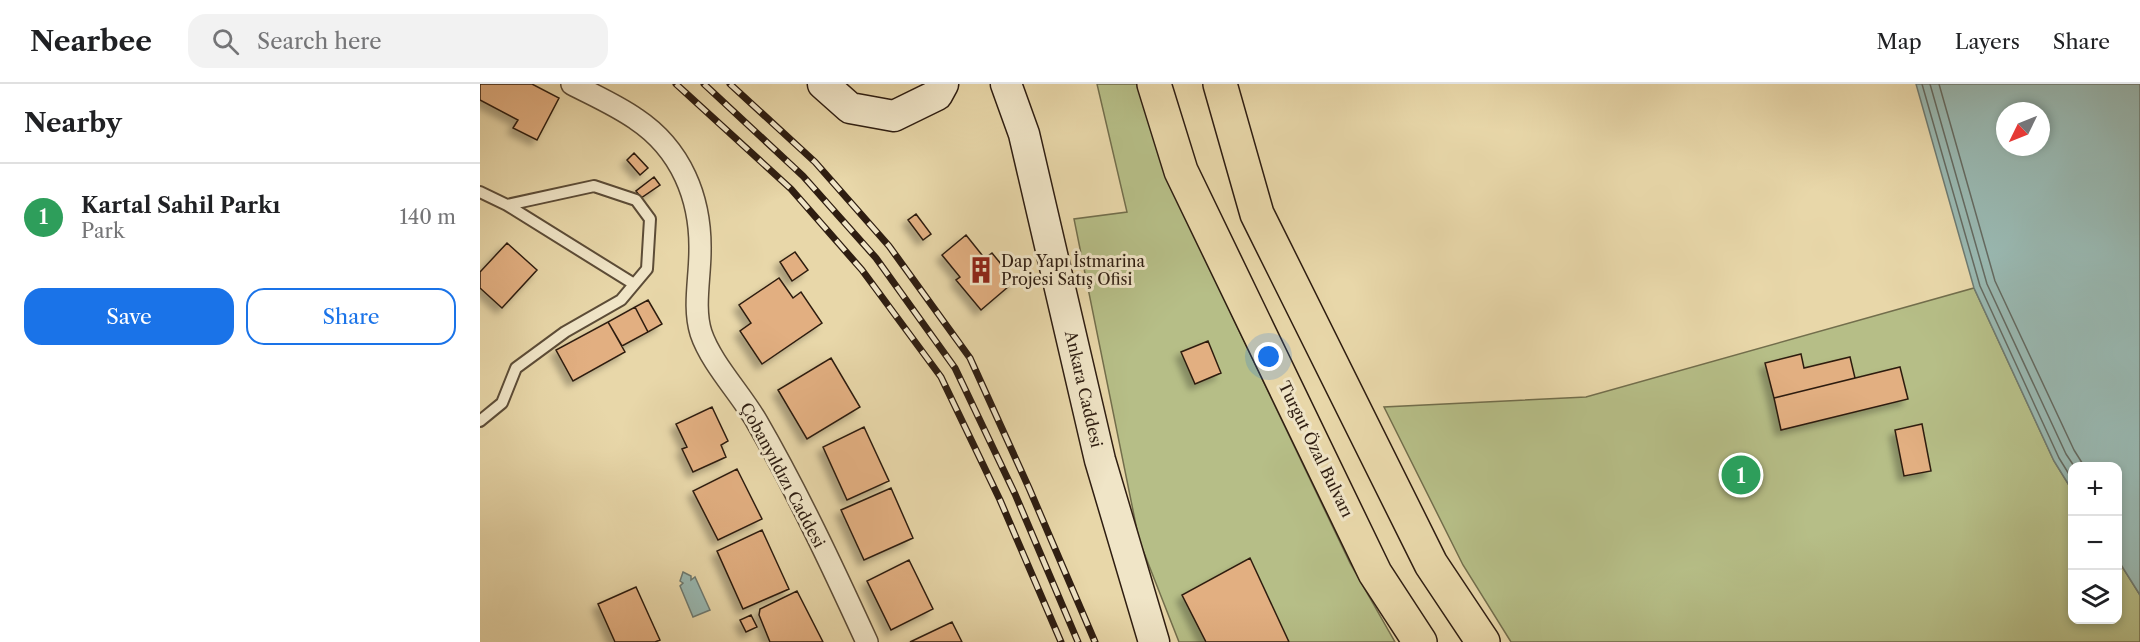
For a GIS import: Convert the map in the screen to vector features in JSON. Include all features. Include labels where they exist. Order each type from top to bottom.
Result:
[{"type":"highway","name":"Turgut Özal Bulvarı","points":[[1154,84],[1181,171],[1375,573],[1420,642]]},
{"type":"highway","points":[[1220,84],[1257,214],[1431,564],[1483,642]]},
{"type":"main road","points":[[823,84],[850,108],[894,116],[937,94],[943,84]]},
{"type":"main road","name":"Ankara Caddesi","points":[[1006,84],[1024,134],[1100,460],[1154,642]]},
{"type":"main road","name":"Ankara Caddesi","points":[[1022,84],[1026,98],[1024,134]]},
{"type":"street","name":"Çobanyıldızı Caddesi","points":[[572,84],[635,118],[659,137],[680,162],[693,193],[700,226],[697,311],[701,334],[757,421],[833,568],[867,642]]},
{"type":"lane","points":[[480,421],[502,403],[516,368],[565,332],[621,300],[647,268],[650,219],[636,200],[594,186],[507,205]]},
{"type":"lane","points":[[480,192],[507,205],[634,284]]},
{"type":"green space","points":[[1097,84],[1145,84],[1166,164],[1234,320],[1350,563],[1395,642],[1179,642],[1139,540],[1074,219],[1127,212]]},
{"type":"green space","points":[[1974,288],[2054,461],[2068,484],[2068,624],[2122,624],[2122,566],[2140,595],[2140,642],[1511,642],[1463,565],[1384,407],[1586,397]]},
{"type":"water","points":[[1916,84],[2140,84],[2140,595],[2122,566],[2122,462],[2068,462],[2068,484],[2054,461],[1974,288]]},
{"type":"water","points":[[683,572],[691,576],[691,580],[695,577],[710,610],[693,617],[680,586],[683,583],[680,581]]},
{"type":"building","points":[[480,84],[532,84],[559,98],[537,140],[513,128],[518,120],[480,100]]},
{"type":"building","points":[[634,153],[648,168],[640,175],[627,160]]},
{"type":"building","points":[[654,177],[660,185],[641,198],[636,191]]},
{"type":"building","points":[[916,214],[931,234],[923,240],[908,220]]},
{"type":"building","name":"Dap Yapı İstmarina Projesi Satış Ofisi","points":[[966,235],[982,255],[976,261],[978,264],[992,253],[1015,281],[981,310],[956,280],[960,277],[942,255]]},
{"type":"building","points":[[507,243],[537,270],[502,308],[480,288],[480,272]]},
{"type":"building","points":[[795,252],[808,270],[792,281],[780,262]]},
{"type":"building","points":[[779,278],[793,298],[801,292],[822,323],[762,364],[740,331],[751,323],[739,305]]},
{"type":"building","points":[[648,300],[662,324],[648,332],[635,307]]},
{"type":"building","points":[[635,307],[648,332],[622,346],[608,322]]},
{"type":"building","points":[[608,322],[625,352],[573,381],[556,350]]},
{"type":"building","points":[[1208,341],[1221,373],[1195,384],[1181,352]]},
{"type":"building","points":[[1801,354],[1804,368],[1850,357],[1855,378],[1774,398],[1765,363]]},
{"type":"building","points":[[831,358],[860,407],[807,439],[778,390]]},
{"type":"building","points":[[1900,367],[1908,399],[1781,430],[1774,398]]},
{"type":"building","points":[[712,407],[728,441],[721,445],[726,457],[693,472],[682,449],[687,447],[676,424]]},
{"type":"building","points":[[1922,424],[1931,471],[1904,476],[1895,430]]},
{"type":"building","points":[[864,427],[889,481],[847,500],[823,447]]},
{"type":"building","points":[[737,469],[762,519],[718,540],[693,491]]},
{"type":"building","points":[[891,488],[913,538],[864,560],[841,510]]},
{"type":"building","points":[[762,530],[789,589],[743,609],[717,551]]},
{"type":"building","points":[[1250,558],[1289,642],[1206,642],[1182,595]]},
{"type":"building","points":[[909,560],[933,609],[891,630],[867,581]]},
{"type":"building","points":[[636,587],[660,640],[615,642],[598,604]]},
{"type":"building","points":[[797,591],[823,642],[770,642],[759,615],[760,609]]},
{"type":"building","points":[[751,615],[757,627],[746,632],[740,620]]},
{"type":"building","points":[[952,622],[962,642],[910,642]]},
{"type":"railway","points":[[676,84],[791,189],[862,270],[941,377],[1000,500],[1061,642]]},
{"type":"railway","points":[[704,84],[803,176],[876,258],[955,368],[1015,494],[1078,642]]},
{"type":"railway","points":[[730,84],[815,162],[889,246],[970,358],[1095,642]]},
{"type":"place","name":"Dap Yapı İstmarina Projesi Satış Ofisi","points":[[981,270]]},
{"type":"place","name":"Kartal Sahil Parkı","points":[[1741,475]]}]
